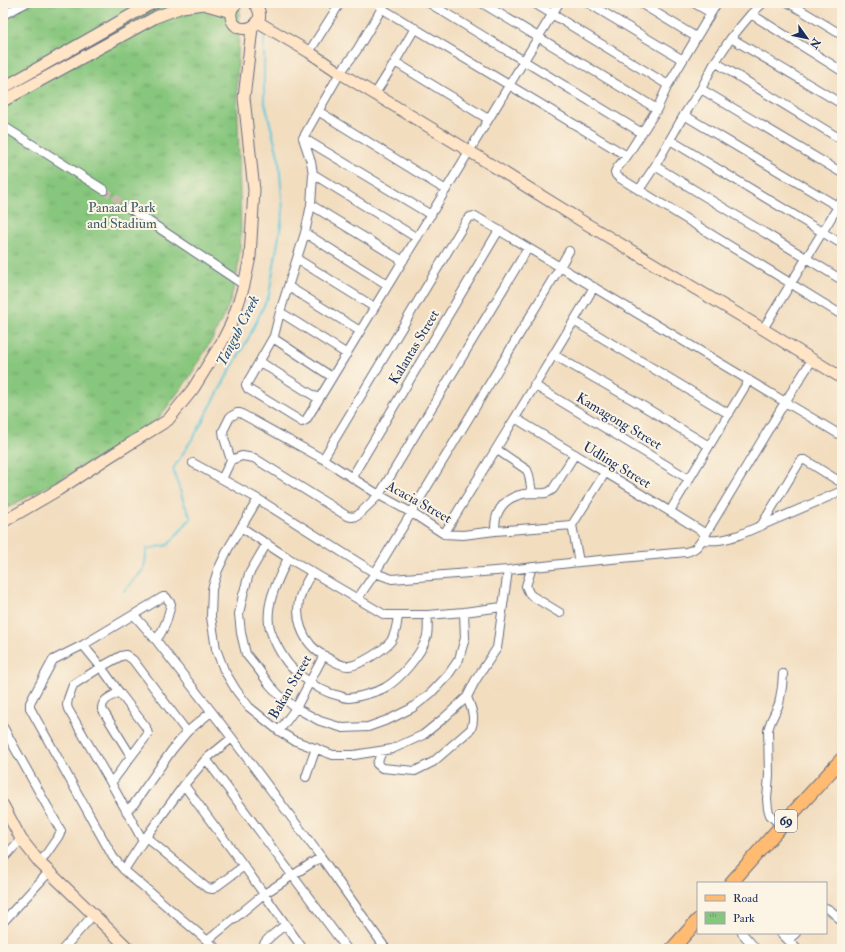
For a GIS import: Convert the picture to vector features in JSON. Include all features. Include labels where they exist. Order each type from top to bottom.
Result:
[{"type":"main road","name":"69","points":[[732,882],[842,759]]},
{"type":"main road","points":[[672,949],[697,921]]},
{"type":"street","points":[[3,15],[26,3]]},
{"type":"street","points":[[3,88],[107,28],[154,3]]},
{"type":"street","points":[[3,522],[58,490],[168,420],[193,389],[222,342],[238,304],[250,257],[254,190],[244,98],[255,25],[260,15],[258,7],[254,3]]},
{"type":"street","points":[[309,52],[340,3]]},
{"type":"street","points":[[429,3],[642,133]]},
{"type":"street","points":[[482,3],[657,110]]},
{"type":"street","points":[[534,3],[668,85]]},
{"type":"street","points":[[559,3],[538,36],[509,85],[488,119],[446,190],[306,420],[302,422],[248,389],[246,385],[273,338],[305,233],[311,205],[313,174],[303,138],[340,73],[357,50],[383,6],[415,28],[509,85],[627,156]]},
{"type":"street","points":[[588,3],[683,60]]},
{"type":"street","points":[[640,3],[696,37]]},
{"type":"street","points":[[694,3],[711,13]]},
{"type":"street","points":[[717,3],[668,85],[657,110],[627,156],[617,168],[615,172],[616,175],[842,315]]},
{"type":"street","points":[[639,190],[655,166],[684,114],[701,89],[715,62],[731,38],[750,14],[763,3]]},
{"type":"street","points":[[789,3],[842,35]]},
{"type":"street","points":[[3,101],[156,17],[182,7],[203,4],[234,8],[231,19],[237,27],[245,29],[255,25],[309,52],[340,73],[585,223],[842,378]]},
{"type":"street","points":[[750,14],[842,71]]},
{"type":"street","points":[[375,94],[415,28]]},
{"type":"street","points":[[731,38],[842,104]]},
{"type":"street","points":[[395,62],[488,119]]},
{"type":"street","points":[[715,62],[842,140]]},
{"type":"street","points":[[701,89],[842,173]]},
{"type":"street","points":[[318,111],[446,190]]},
{"type":"street","points":[[684,114],[841,205],[763,329]]},
{"type":"street","points":[[3,126],[104,190]]},
{"type":"street","points":[[303,138],[430,215]]},
{"type":"street","points":[[670,140],[842,244]]},
{"type":"street","points":[[655,166],[842,280]]},
{"type":"street","points":[[313,174],[417,238]]},
{"type":"street","points":[[311,205],[403,261]]},
{"type":"street","points":[[129,208],[244,285]]},
{"type":"street","points":[[323,459],[466,221],[470,217],[476,216],[560,268],[842,436]]},
{"type":"street","name":"Kalantas Street","points":[[352,477],[499,230]]},
{"type":"street","points":[[305,233],[388,284]]},
{"type":"street","points":[[222,479],[231,460],[242,456],[254,458],[347,516],[357,516],[379,495],[528,248]]},
{"type":"street","points":[[358,598],[375,573],[569,251]]},
{"type":"street","points":[[297,259],[374,307]]},
{"type":"street","points":[[289,287],[360,331]]},
{"type":"street","points":[[444,534],[594,287]]},
{"type":"street","points":[[280,312],[346,354]]},
{"type":"street","points":[[574,321],[728,414]]},
{"type":"street","points":[[273,338],[332,376]]},
{"type":"street","points":[[554,355],[709,446]]},
{"type":"street","points":[[194,463],[258,498],[375,573],[392,578],[508,570],[692,551],[698,546],[704,537],[812,360]]},
{"type":"street","points":[[260,362],[319,399]]},
{"type":"street","points":[[670,511],[749,380]]},
{"type":"street","name":"Kamagong Street","points":[[534,386],[689,479]]},
{"type":"street","name":"Acacia Street","points":[[231,460],[223,431],[230,417],[240,413],[323,459],[379,495],[412,512],[444,534],[463,535],[572,525]]},
{"type":"street","name":"Udling Street","points":[[515,418],[670,511],[704,537]]},
{"type":"street","points":[[496,449],[526,470],[529,475],[532,493]]},
{"type":"street","points":[[495,531],[497,516],[504,504],[511,497],[532,493],[545,494],[550,492],[575,454]]},
{"type":"street","points":[[761,526],[802,460],[805,460],[842,483]]},
{"type":"street","points":[[579,562],[572,525],[605,473]]},
{"type":"street","points":[[704,537],[713,541],[724,540],[754,529],[842,491]]},
{"type":"street","points":[[258,498],[228,549],[218,570],[212,589],[211,617],[216,649],[224,670],[236,690],[249,707],[279,731],[293,740],[333,755],[354,755],[392,749],[422,735],[444,718],[467,697],[475,681],[497,648],[508,570]]},
{"type":"street","points":[[241,526],[288,558],[385,615],[428,615],[502,607]]},
{"type":"street","points":[[267,543],[249,574],[239,614],[240,633],[246,654],[279,695],[296,708],[320,721],[344,728],[368,727],[390,719],[412,708],[431,693],[448,676],[459,659],[465,638],[464,612]]},
{"type":"street","points":[[288,558],[274,590],[270,607],[270,624],[273,636],[291,667],[309,683],[330,694],[349,698],[366,694],[386,687],[401,675],[415,659],[427,638],[428,615]]},
{"type":"street","points":[[532,567],[526,586],[529,593],[560,613]]},
{"type":"street","points":[[312,572],[302,592],[298,608],[299,625],[315,650],[338,663],[348,666],[364,661],[378,653],[390,642],[397,629],[398,615]]},
{"type":"street","points":[[156,640],[161,634],[167,620],[171,604],[166,597],[163,597],[83,645],[53,660],[30,703],[30,708],[113,857],[124,870],[217,949]]},
{"type":"street","points":[[134,615],[156,640],[232,738],[321,857],[386,949]]},
{"type":"street","points":[[83,645],[146,727],[148,734],[111,782]]},
{"type":"street","points":[[187,732],[133,660],[126,655],[121,656],[101,667],[73,685],[68,699],[67,705],[126,811],[144,839],[207,888],[214,889],[244,866]]},
{"type":"street","name":"Bakan Street","points":[[279,731],[296,708],[324,655]]},
{"type":"street","points":[[781,826],[770,815],[767,799],[769,774],[768,730],[770,722],[779,704],[783,674]]},
{"type":"street","points":[[118,692],[105,700],[102,704],[102,709],[131,756]]},
{"type":"street","points":[[382,751],[378,764],[382,768],[415,770],[433,762],[471,729],[474,718],[467,697]]},
{"type":"street","points":[[126,811],[134,804],[172,750],[187,732],[211,712]]},
{"type":"street","points":[[3,727],[61,831],[40,863]]},
{"type":"street","points":[[124,870],[144,839],[184,785],[206,759],[232,738]]},
{"type":"street","points":[[306,777],[316,748]]},
{"type":"street","points":[[206,759],[347,949]]},
{"type":"street","points":[[184,785],[303,949]]},
{"type":"street","points":[[3,805],[21,839],[40,863],[129,949]]},
{"type":"street","points":[[3,859],[21,839]]},
{"type":"street","points":[[208,941],[264,894],[321,857]]},
{"type":"street","points":[[3,922],[49,872]]},
{"type":"street","points":[[827,908],[842,921]]},
{"type":"street","points":[[63,949],[94,914]]},
{"type":"street","points":[[262,949],[265,942],[285,925]]},
{"type":"street","points":[[743,934],[756,949]]},
{"type":"street","points":[[782,934],[797,949]]},
{"type":"street","points":[[788,940],[795,934]]},
{"type":"green space","name":"Panaad Park and Stadium","points":[[3,3],[240,3],[237,83],[241,236],[237,275],[230,302],[214,336],[189,378],[154,424],[147,430],[61,479],[3,510]]},
{"type":"waterway","name":"Tangub Creek","points":[[265,19],[266,11],[270,3]]},
{"type":"waterway","name":"Tangub Creek","points":[[124,591],[144,569],[147,549],[168,545],[191,518],[184,503],[173,469],[196,433],[248,339],[269,295],[283,212],[279,160],[264,99],[264,33]]},
{"type":"tunnel","points":[[104,190],[129,208]]}]
